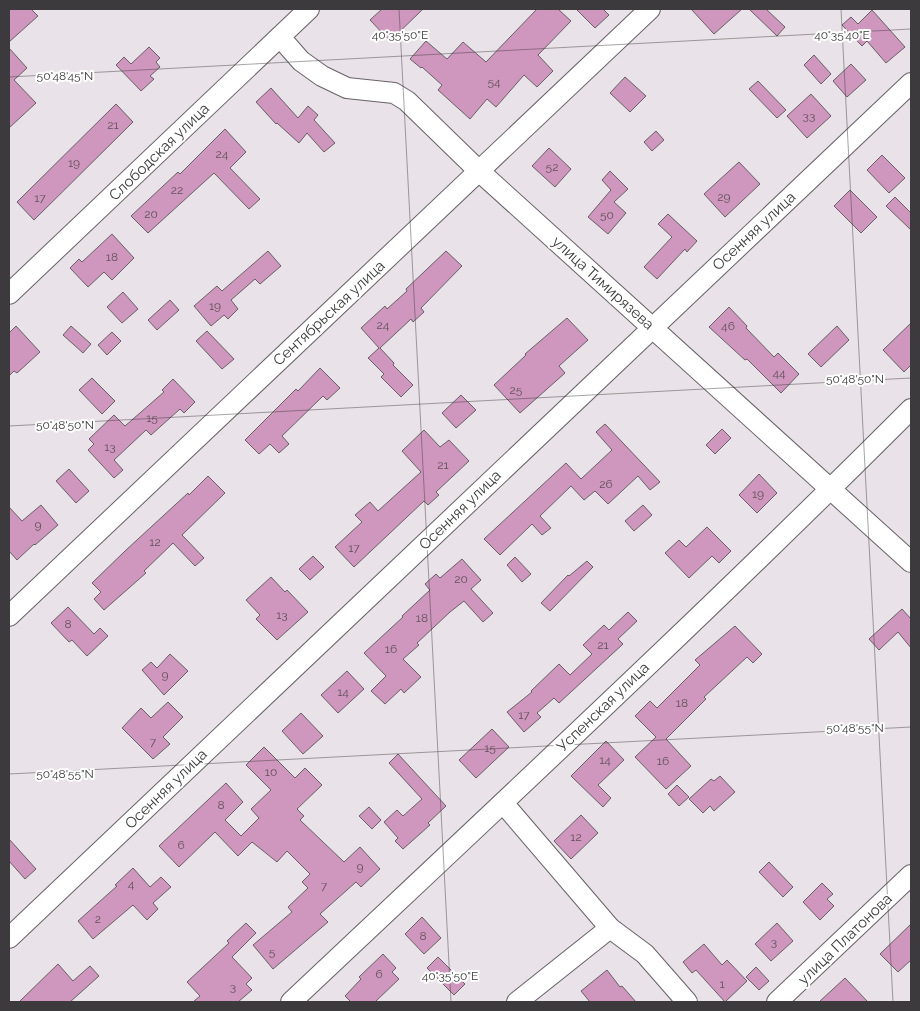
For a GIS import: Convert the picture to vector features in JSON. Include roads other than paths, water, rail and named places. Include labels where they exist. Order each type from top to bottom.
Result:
[{"type":"street","name":"Сентябрьская улица","points":[[9,616],[650,9]]},
{"type":"street","name":"Слободская улица","points":[[9,294],[280,37],[302,11]]},
{"type":"street","name":"улица Тимирязева","points":[[280,37],[301,61],[322,76],[347,88],[394,94],[406,101],[479,171],[911,562]]},
{"type":"street","name":"Осенняя улица","points":[[9,938],[911,83]]},
{"type":"street","name":"Успенская улица","points":[[291,1002],[503,803],[830,490],[911,409]]},
{"type":"street","points":[[503,803],[610,928],[645,954],[687,1002]]},
{"type":"street","name":"улица Платонова","points":[[777,1002],[911,875]]},
{"type":"street","points":[[517,1002],[610,928]]}]
